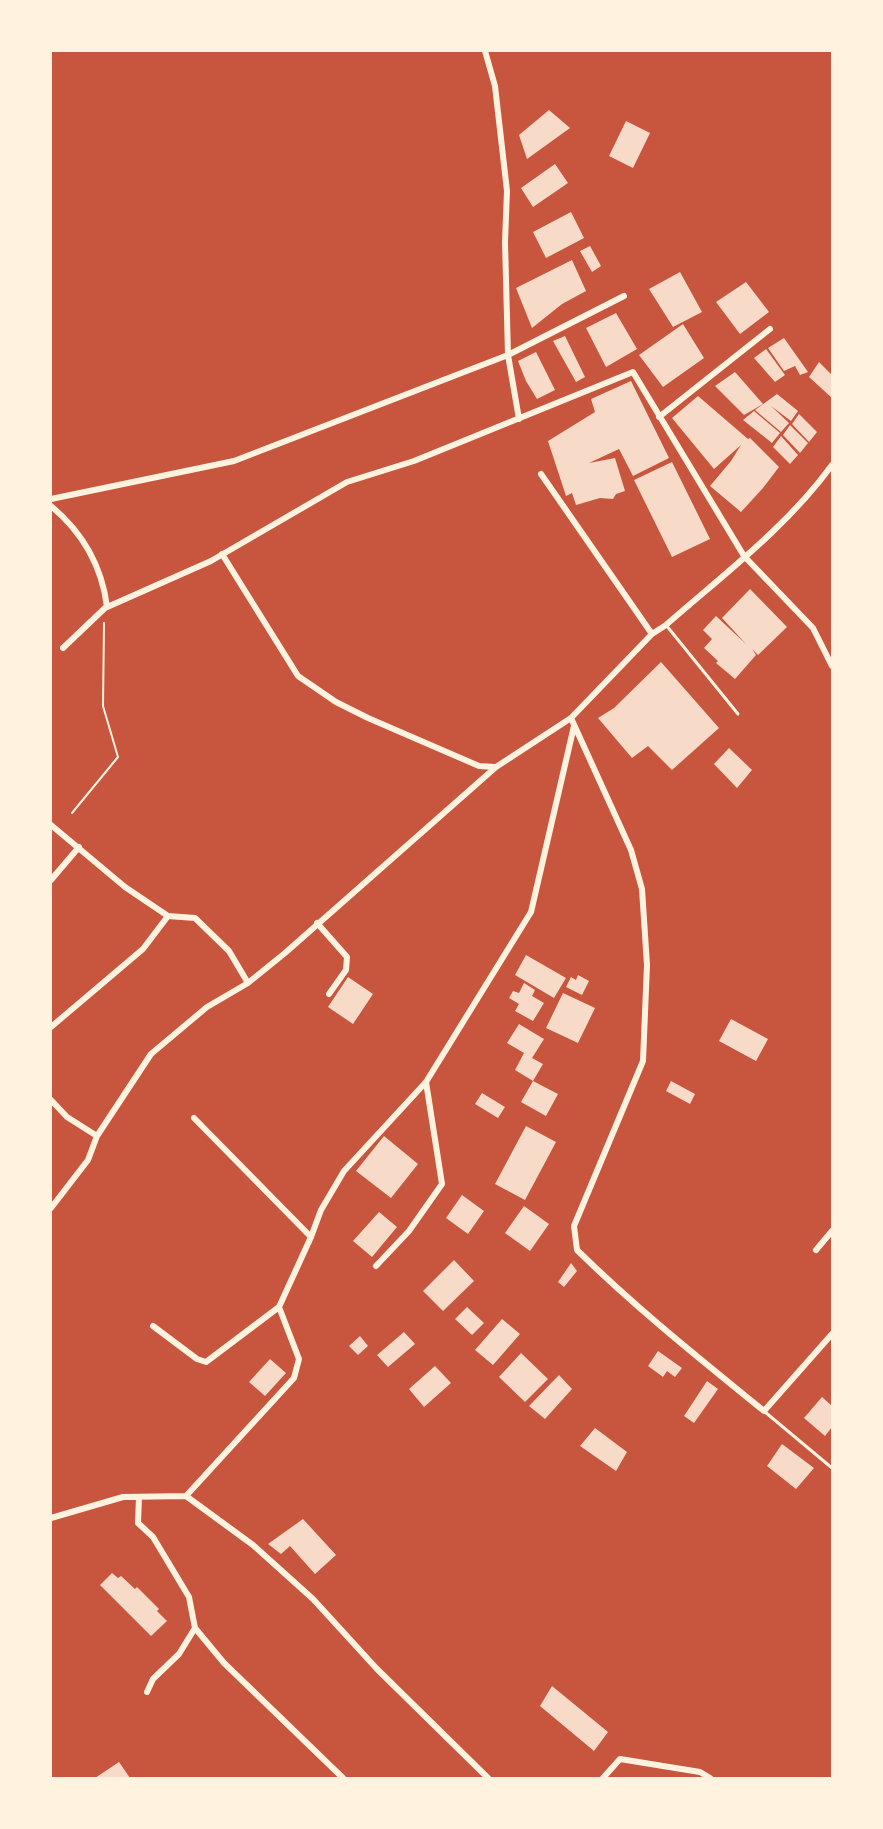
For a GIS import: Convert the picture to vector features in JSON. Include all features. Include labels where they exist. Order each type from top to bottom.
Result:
[{"type":"street","points":[[485,51],[495,86],[507,191],[505,242],[508,355],[519,419]]},
{"type":"street","points":[[51,499],[234,461],[508,355],[624,296]]},
{"type":"street","points":[[659,417],[770,329]]},
{"type":"street","points":[[63,648],[106,607],[222,554],[347,482],[414,461],[633,372],[744,556],[813,628],[832,666]]},
{"type":"street","points":[[51,1208],[88,1160],[98,1136],[151,1054],[207,1007],[248,983],[496,767],[571,718],[652,634],[666,626],[779,525],[819,483],[832,465]]},
{"type":"street","points":[[541,474],[652,634]]},
{"type":"street","points":[[51,506],[66,518],[86,545],[105,587],[106,607]]},
{"type":"street","points":[[222,554],[298,676],[336,702],[368,718],[479,766],[496,767]]},
{"type":"street","points":[[571,718],[631,850],[642,889],[647,965],[643,1061],[574,1226],[577,1250],[688,1350],[764,1410],[832,1334]]},
{"type":"street","points":[[153,1326],[197,1359],[206,1362],[279,1307],[321,1210],[344,1171],[426,1082],[531,912],[574,726]]},
{"type":"street","points":[[51,825],[125,887],[168,916],[195,918],[229,951],[248,983]]},
{"type":"street","points":[[51,880],[79,847]]},
{"type":"street","points":[[51,1027],[143,949],[168,916]]},
{"type":"street","points":[[317,923],[347,957],[346,970],[329,994]]},
{"type":"street","points":[[376,1266],[409,1231],[442,1184],[426,1082]]},
{"type":"street","points":[[51,1100],[67,1117],[98,1136]]},
{"type":"street","points":[[194,1118],[311,1237]]},
{"type":"street","points":[[816,1250],[832,1231]]},
{"type":"street","points":[[186,1496],[294,1378],[299,1359],[279,1307]]},
{"type":"street","points":[[51,1518],[123,1497],[186,1496],[253,1545],[313,1599],[377,1669],[488,1778]]},
{"type":"street","points":[[139,1497],[138,1523],[153,1538],[189,1598],[195,1628],[224,1663],[343,1778]]},
{"type":"street","points":[[147,1692],[153,1679],[179,1654],[195,1628]]},
{"type":"street","points":[[603,1778],[620,1759],[700,1772],[710,1778]]},
{"type":"lane","points":[[666,626],[738,714]]},
{"type":"lane","points":[[764,1410],[832,1468]]},
{"type":"path","points":[[72,813],[118,757],[103,705],[106,607]]},
{"type":"building","points":[[549,110],[570,128],[527,159],[519,135]]},
{"type":"building","points":[[626,121],[650,133],[633,168],[609,156]]},
{"type":"building","points":[[555,164],[568,183],[533,207],[521,188]]},
{"type":"building","points":[[571,212],[584,238],[546,258],[533,232]]},
{"type":"building","points":[[590,246],[601,266],[592,272],[580,251]]},
{"type":"building","points":[[572,260],[586,291],[562,304],[532,328],[516,288]]},
{"type":"building","points":[[680,272],[702,312],[673,327],[649,289]]},
{"type":"building","points":[[746,282],[769,312],[740,334],[716,302]]},
{"type":"building","points":[[616,313],[637,349],[606,367],[586,328]]},
{"type":"building","points":[[683,324],[704,358],[663,387],[639,355]]},
{"type":"building","points":[[565,336],[585,377],[576,382],[553,341]]},
{"type":"building","points":[[784,338],[808,372],[800,375],[795,366],[784,371],[768,348]]},
{"type":"building","points":[[766,349],[785,375],[775,382],[754,358]]},
{"type":"building","points":[[536,352],[555,390],[537,399],[518,361]]},
{"type":"building","points":[[819,362],[832,375],[832,398],[809,377]]},
{"type":"building","points":[[735,372],[763,404],[744,415],[715,386]]},
{"type":"building","points":[[631,381],[669,458],[633,476],[619,449],[589,463],[615,458],[625,491],[616,494],[613,499],[600,498],[576,505],[572,493],[566,496],[548,441],[595,412],[591,399]]},
{"type":"building","points":[[777,394],[798,411],[791,421],[771,406],[789,423],[781,432],[755,410]]},
{"type":"building","points":[[698,396],[748,439],[750,438],[779,467],[741,512],[710,486],[741,445],[714,469],[672,418]]},
{"type":"building","points":[[754,411],[780,433],[772,443],[743,420]]},
{"type":"building","points":[[799,414],[817,432],[809,442],[792,424]]},
{"type":"building","points":[[790,425],[808,443],[800,453],[783,435]]},
{"type":"building","points":[[781,436],[798,455],[790,464],[773,447]]},
{"type":"building","points":[[672,462],[710,539],[672,557],[634,480]]},
{"type":"building","points":[[750,589],[787,627],[758,655],[752,649],[756,655],[735,679],[716,663],[718,661],[704,648],[712,639],[703,630],[716,616],[746,644],[722,618]]},
{"type":"building","points":[[661,662],[719,728],[672,770],[648,746],[632,758],[598,718],[614,708]]},
{"type":"building","points":[[729,748],[752,770],[737,788],[714,764]]},
{"type":"building","points":[[526,955],[566,978],[554,998],[515,975]]},
{"type":"building","points":[[578,975],[589,981],[582,995],[566,987],[571,977],[576,980]]},
{"type":"building","points":[[348,977],[373,994],[353,1024],[328,1007]]},
{"type":"building","points":[[524,983],[535,990],[532,996],[544,1003],[533,1021],[515,1011],[519,1004],[509,998],[513,991],[519,993]]},
{"type":"building","points":[[563,993],[595,1008],[578,1043],[546,1028]]},
{"type":"building","points":[[731,1019],[768,1039],[756,1061],[719,1041]]},
{"type":"building","points":[[519,1024],[544,1039],[532,1058],[543,1064],[533,1081],[515,1070],[524,1053],[507,1043]]},
{"type":"building","points":[[533,1081],[558,1094],[546,1116],[521,1102]]},
{"type":"building","points":[[671,1081],[695,1094],[690,1104],[666,1091]]},
{"type":"building","points":[[482,1093],[505,1107],[498,1118],[475,1104]]},
{"type":"building","points":[[526,1126],[556,1142],[525,1200],[495,1184]]},
{"type":"building","points":[[384,1136],[418,1164],[391,1198],[356,1171]]},
{"type":"building","points":[[462,1195],[484,1211],[468,1234],[446,1218]]},
{"type":"building","points":[[524,1206],[549,1224],[530,1251],[505,1233]]},
{"type":"building","points":[[379,1212],[397,1227],[372,1257],[353,1241]]},
{"type":"building","points":[[454,1260],[474,1281],[443,1311],[423,1291]]},
{"type":"building","points":[[571,1263],[577,1271],[564,1287],[558,1282]]},
{"type":"building","points":[[467,1307],[484,1323],[472,1335],[455,1319]]},
{"type":"building","points":[[502,1319],[520,1334],[493,1365],[475,1350]]},
{"type":"building","points":[[404,1332],[415,1344],[388,1367],[377,1355]]},
{"type":"building","points":[[360,1336],[368,1346],[358,1355],[349,1346]]},
{"type":"building","points":[[658,1351],[682,1368],[675,1377],[667,1371],[663,1377],[648,1366]]},
{"type":"building","points":[[521,1353],[548,1379],[525,1402],[499,1377]]},
{"type":"building","points":[[270,1359],[286,1373],[265,1396],[249,1382]]},
{"type":"building","points":[[435,1366],[451,1383],[424,1407],[409,1389]]},
{"type":"building","points":[[559,1375],[572,1389],[545,1419],[529,1406]]},
{"type":"building","points":[[707,1381],[718,1389],[694,1423],[684,1416]]},
{"type":"building","points":[[822,1397],[832,1406],[832,1427],[825,1436],[804,1418]]},
{"type":"building","points":[[595,1428],[627,1452],[616,1471],[580,1446]]},
{"type":"building","points":[[782,1444],[814,1468],[796,1489],[767,1466]]},
{"type":"building","points":[[303,1519],[336,1555],[315,1574],[290,1546],[281,1554],[268,1544]]},
{"type":"building","points":[[112,1573],[118,1578],[121,1576],[135,1589],[137,1587],[159,1609],[157,1611],[167,1621],[151,1636],[100,1585]]},
{"type":"building","points":[[552,1686],[608,1732],[594,1751],[540,1706]]},
{"type":"building","points":[[119,1762],[130,1778],[95,1778]]}]
